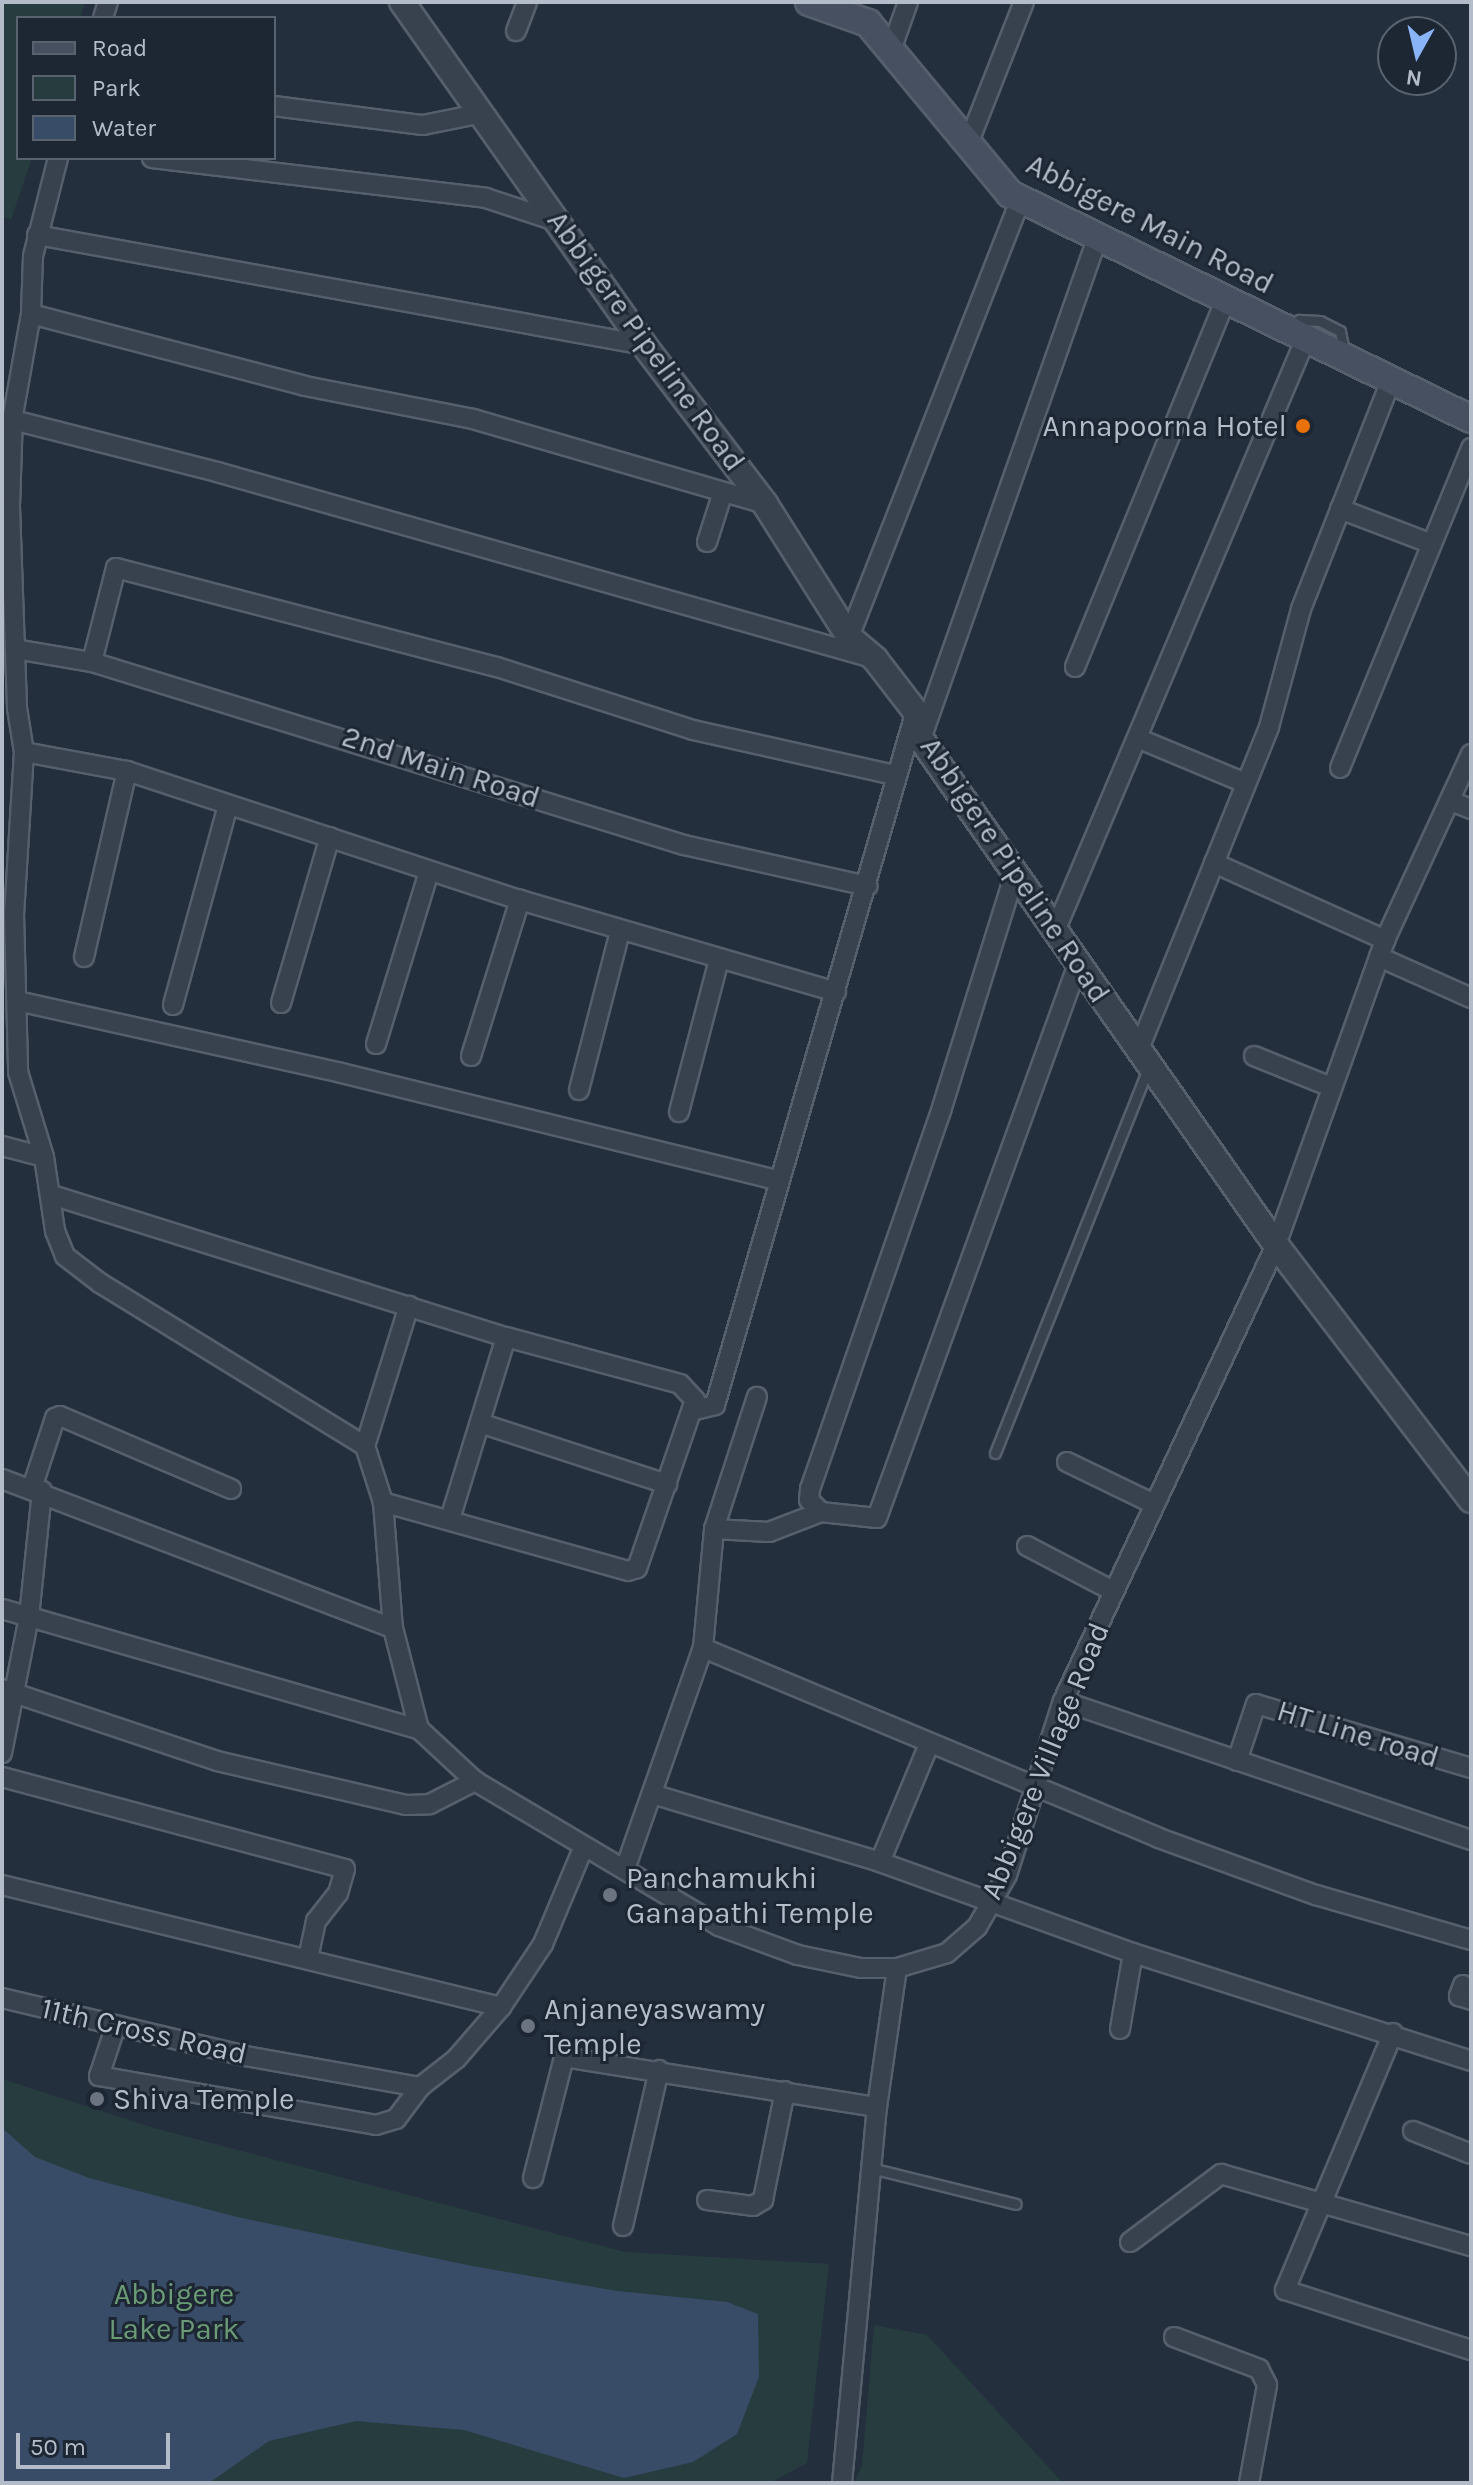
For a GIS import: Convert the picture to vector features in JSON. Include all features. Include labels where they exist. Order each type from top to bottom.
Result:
[{"type":"main road","name":"Abbigere Main Road","points":[[809,2],[868,23],[1010,194],[1471,419]]},
{"type":"street","name":"Abbigere Pipeline Road","points":[[402,2],[644,345],[765,504],[849,637],[875,659],[915,711],[921,739],[1276,1245],[1471,1500]]},
{"type":"street","points":[[516,31],[527,2]]},
{"type":"street","points":[[891,50],[908,2]]},
{"type":"street","points":[[968,144],[1024,2]]},
{"type":"street","points":[[276,106],[423,125],[483,113]]},
{"type":"street","points":[[57,160],[37,235],[31,314],[13,420],[15,649],[10,706],[24,752],[10,816],[17,1001],[10,1070],[44,1157],[55,1231],[65,1256],[100,1283],[365,1446]]},
{"type":"street","points":[[169,160],[486,198],[559,222]]},
{"type":"street","points":[[849,637],[1021,199]]},
{"type":"street","points":[[37,235],[644,345]]},
{"type":"street","points":[[921,739],[1098,236]]},
{"type":"street","points":[[1075,667],[1226,299]]},
{"type":"street","points":[[31,314],[305,386],[473,419],[765,504]]},
{"type":"street","points":[[1055,931],[1137,738],[1297,334]]},
{"type":"street","points":[[1144,1057],[1214,863],[1269,727],[1301,609],[1391,380]]},
{"type":"street","points":[[13,420],[301,495],[584,580],[875,659]]},
{"type":"street","points":[[1340,768],[1471,448]]},
{"type":"street","points":[[707,542],[723,492]]},
{"type":"street","points":[[1340,509],[1432,544]]},
{"type":"street","points":[[92,662],[116,568],[497,667],[693,730],[895,775]]},
{"type":"street","name":"2nd Main Road","points":[[15,649],[92,662],[684,845],[867,886]]},
{"type":"street","points":[[695,1410],[715,1405],[915,711]]},
{"type":"street","points":[[1137,738],[1245,783]]},
{"type":"street","points":[[24,752],[127,771],[429,872],[620,931],[836,992]]},
{"type":"street","name":"Abbigere Village Road","points":[[419,1729],[475,1781],[584,1846],[719,1926],[798,1955],[861,1968],[897,1968],[947,1953],[977,1927],[1007,1875],[1038,1788],[1063,1701],[1152,1503],[1276,1245],[1382,949],[1471,754]]},
{"type":"street","points":[[84,957],[127,771]]},
{"type":"street","points":[[1451,801],[1471,809]]},
{"type":"street","points":[[173,1005],[228,806]]},
{"type":"street","points":[[281,1003],[330,837]]},
{"type":"street","points":[[1214,863],[1471,998]]},
{"type":"street","points":[[376,1044],[429,872]]},
{"type":"street","points":[[821,1512],[809,1500],[810,1489],[942,1108],[1015,873]]},
{"type":"street","points":[[471,1056],[520,900]]},
{"type":"street","points":[[579,1090],[620,931]]},
{"type":"street","points":[[679,1112],[719,959]]},
{"type":"street","points":[[714,1529],[769,1532],[821,1512],[877,1518],[1078,964]]},
{"type":"street","points":[[17,1001],[341,1073],[778,1180]]},
{"type":"street","points":[[1254,1056],[1331,1087]]},
{"type":"street","points":[[2,1146],[44,1157]]},
{"type":"street","points":[[52,1195],[506,1337],[680,1384],[692,1392],[695,1410],[645,1555],[637,1568],[628,1571],[383,1502]]},
{"type":"street","points":[[409,1306],[365,1446],[383,1502],[393,1628],[419,1729]]},
{"type":"street","points":[[450,1519],[506,1337]]},
{"type":"street","points":[[625,1869],[703,1648],[714,1529],[757,1397]]},
{"type":"street","points":[[2,1753],[8,1690],[29,1617],[37,1489],[55,1418],[60,1416],[231,1489]]},
{"type":"street","points":[[480,1423],[667,1484]]},
{"type":"street","points":[[1067,1462],[1152,1503]]},
{"type":"street","points":[[2,1479],[37,1489],[393,1628]]},
{"type":"street","points":[[1027,1546],[1113,1591]]},
{"type":"street","points":[[2,1609],[419,1729]]},
{"type":"street","points":[[703,1648],[1038,1788],[1316,1895],[1471,1940]]},
{"type":"street","points":[[8,1690],[217,1761],[406,1805],[430,1804],[475,1781]]},
{"type":"street","points":[[1063,1701],[1471,1840]]},
{"type":"street","name":"HT Line road","points":[[1237,1761],[1256,1704],[1471,1768]]},
{"type":"street","points":[[880,1862],[929,1744]]},
{"type":"street","points":[[2,1777],[345,1869],[338,1893],[316,1921],[308,1958]]},
{"type":"street","points":[[652,1794],[880,1862],[1133,1953],[1393,2033],[1471,2061]]},
{"type":"street","points":[[116,2025],[99,2076],[376,2125],[396,2119],[420,2087],[456,2059],[501,2007],[543,1944],[584,1846]]},
{"type":"street","points":[[2,1885],[501,2007]]},
{"type":"street","points":[[1120,2029],[1133,1953]]},
{"type":"street","points":[[841,2483],[877,2107],[897,1968]]},
{"type":"street","name":"11th Cross Road","points":[[2,1998],[246,2056],[420,2087]]},
{"type":"street","points":[[1393,2033],[1285,2290],[1471,2350]]},
{"type":"street","points":[[533,2178],[564,2057],[877,2107]]},
{"type":"street","points":[[623,2226],[659,2070]]},
{"type":"street","points":[[707,2200],[753,2206],[763,2200],[785,2091]]},
{"type":"street","points":[[1413,2131],[1471,2154]]},
{"type":"street","points":[[1130,2242],[1221,2174],[1471,2246]]},
{"type":"street","points":[[1174,2337],[1259,2369],[1267,2385],[1249,2483]]},
{"type":"lane","points":[[995,1453],[1144,1057]]},
{"type":"lane","points":[[871,2168],[1016,2204]]},
{"type":"green space","points":[[2,2],[85,2],[81,16],[16,16],[16,160],[31,160],[11,220],[2,216]]},
{"type":"green space","name":"Abbigere Lake Park","points":[[2,2079],[154,2128],[625,2252],[829,2264],[807,2463],[770,2483],[2,2483]]},
{"type":"green space","points":[[874,2325],[927,2335],[1063,2483],[854,2483],[862,2465]]},
{"type":"water","name":"Abbigere Lake Park","points":[[2,2128],[35,2157],[89,2178],[237,2217],[472,2266],[617,2291],[727,2302],[758,2314],[759,2377],[737,2434],[693,2462],[624,2478],[464,2430],[356,2421],[269,2441],[209,2483],[2,2483]]},
{"type":"place","name":"Annapoorna Hotel","points":[[1303,426]]},
{"type":"place","name":"Panchamukhi Ganapathi Temple","points":[[610,1895]]},
{"type":"place","name":"Anjaneyaswamy Temple","points":[[528,2026]]},
{"type":"place","name":"Shiva Temple","points":[[97,2099]]}]
